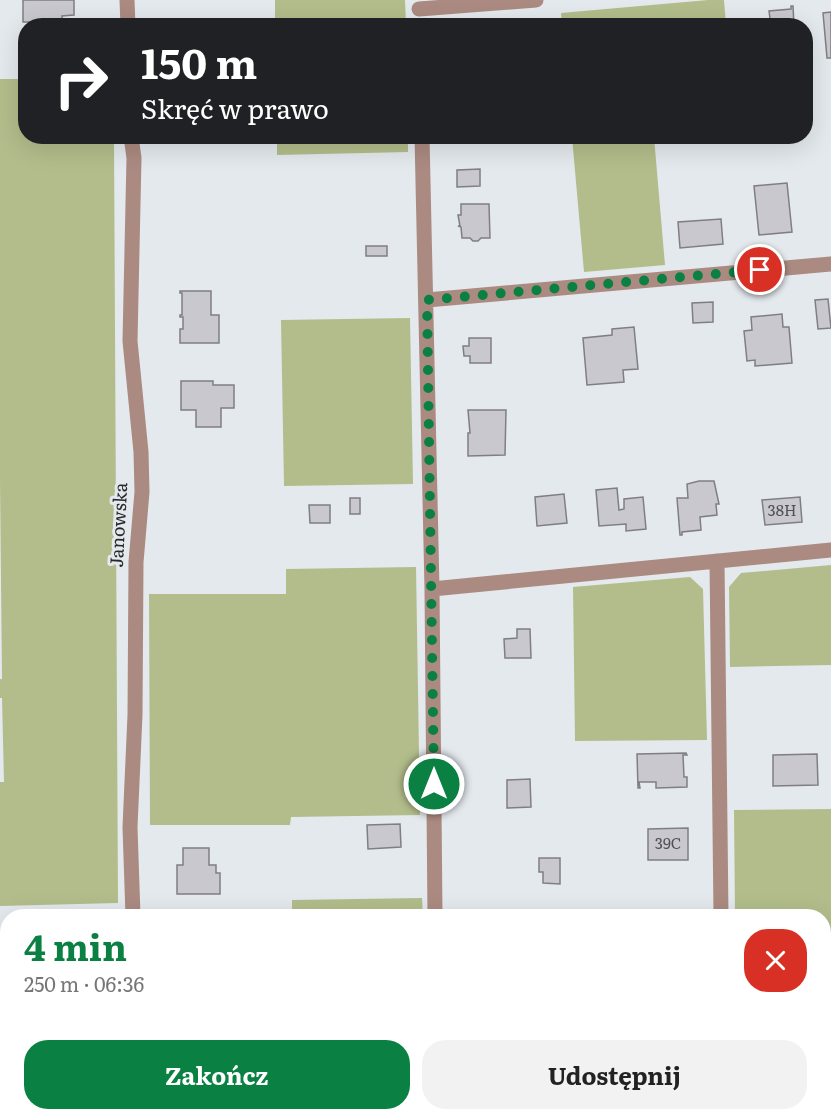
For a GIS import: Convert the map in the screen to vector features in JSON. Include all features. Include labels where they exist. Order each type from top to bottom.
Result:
[{"type":"street","points":[[127,0],[128,18]]},
{"type":"street","points":[[418,5],[536,0]]},
{"type":"street","name":"Janowska","points":[[133,144],[130,341],[140,442],[142,492],[136,562],[135,715],[130,827],[134,909]]},
{"type":"street","points":[[422,144],[432,589],[435,909]]},
{"type":"street","points":[[427,300],[831,264]]},
{"type":"street","points":[[432,589],[831,550]]},
{"type":"street","points":[[717,561],[721,909]]},
{"type":"green space","points":[[275,0],[405,0],[406,18],[275,18]]},
{"type":"green space","points":[[724,0],[725,18],[561,18],[561,13]]},
{"type":"green space","points":[[0,79],[18,79],[18,144],[114,144],[118,903],[0,906],[0,782],[4,782],[2,698],[0,698],[0,679],[2,679]]},
{"type":"green space","points":[[277,144],[408,144],[408,152],[277,155]]},
{"type":"green space","points":[[573,144],[655,144],[665,265],[584,272]]},
{"type":"green space","points":[[410,318],[413,484],[284,486],[281,320]]},
{"type":"green space","points":[[831,565],[831,665],[730,667],[729,587],[741,573]]},
{"type":"green space","points":[[416,567],[420,815],[291,817],[290,825],[150,825],[149,594],[286,594],[286,569]]},
{"type":"green space","points":[[690,577],[703,589],[707,740],[575,741],[573,587]]},
{"type":"green space","points":[[831,809],[831,909],[735,909],[734,810]]},
{"type":"green space","points":[[422,898],[423,909],[292,909],[292,900]]},
{"type":"building","points":[[23,0],[74,0],[74,15],[62,16],[62,18],[23,18]]},
{"type":"building","points":[[793,6],[794,18],[770,18],[769,11],[791,9]]},
{"type":"building","points":[[831,12],[831,58],[827,58],[823,13]]},
{"type":"building","points":[[480,169],[480,186],[457,187],[457,170]]},
{"type":"building","points":[[787,183],[792,232],[759,235],[754,186]]},
{"type":"building","points":[[461,204],[489,204],[490,238],[473,241],[470,238],[462,238],[461,227],[458,226],[460,226],[458,215],[461,215]]},
{"type":"building","points":[[721,219],[723,244],[680,248],[678,222]]},
{"type":"building","points":[[366,246],[387,246],[387,256],[366,256]]},
{"type":"building","points":[[180,291],[211,291],[211,315],[219,315],[219,343],[180,343],[183,317],[180,317],[182,315],[182,293]]},
{"type":"building","points":[[828,299],[831,328],[818,329],[815,300]]},
{"type":"building","points":[[713,302],[713,322],[693,323],[692,303]]},
{"type":"building","points":[[782,314],[783,327],[789,327],[792,363],[755,366],[755,360],[747,361],[744,331],[752,330],[751,317]]},
{"type":"building","points":[[634,327],[638,369],[623,370],[624,382],[587,385],[583,338],[612,335],[612,329]]},
{"type":"building","points":[[469,338],[491,338],[491,363],[470,363],[470,356],[464,356],[463,346],[469,346]]},
{"type":"building","points":[[181,381],[213,381],[213,385],[234,385],[234,408],[221,408],[221,427],[196,427],[196,410],[181,410]]},
{"type":"building","points":[[468,410],[506,410],[505,455],[468,456],[468,433],[470,433]]},
{"type":"building","points":[[714,481],[719,504],[716,504],[717,515],[700,517],[701,530],[682,532],[680,535],[677,498],[688,498],[687,484]]},
{"type":"building","points":[[617,488],[619,510],[624,509],[624,499],[643,497],[646,529],[626,531],[626,524],[599,526],[596,490]]},
{"type":"building","points":[[564,494],[567,523],[537,526],[535,497]]},
{"type":"building","points":[[800,497],[802,522],[765,525],[762,500]]},
{"type":"building","points":[[350,498],[360,498],[360,514],[350,514]]},
{"type":"building","points":[[309,505],[330,505],[330,523],[310,523]]},
{"type":"building","points":[[517,629],[530,629],[531,658],[505,658],[504,639],[517,638]]},
{"type":"building","points":[[686,753],[687,755],[683,755],[687,787],[656,788],[656,782],[639,782],[640,788],[638,788],[637,754]]},
{"type":"building","points":[[817,754],[818,785],[773,786],[773,755]]},
{"type":"building","points":[[530,779],[531,807],[507,808],[507,780]]},
{"type":"building","points":[[400,824],[401,847],[368,849],[367,825]]},
{"type":"building","points":[[688,828],[688,860],[648,860],[648,829]]},
{"type":"building","points":[[183,848],[209,848],[209,865],[216,865],[216,873],[220,873],[220,894],[177,894],[177,865],[183,865]]},
{"type":"building","points":[[539,858],[560,858],[560,884],[543,883],[543,872],[539,872]]},
{"type":"route","points":[[434,784],[427,300],[760,270]]}]
